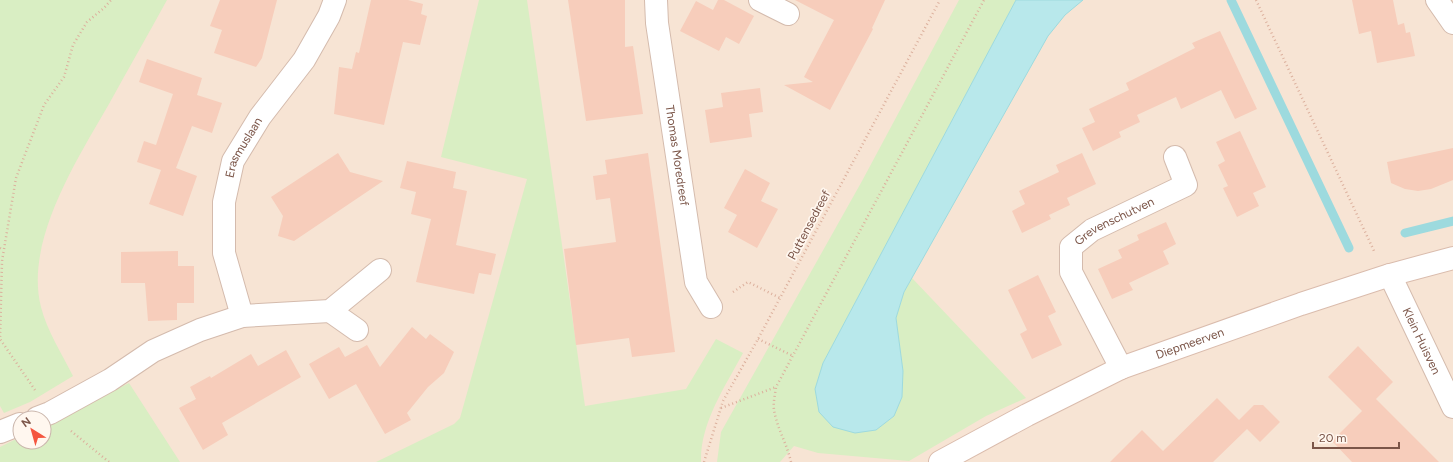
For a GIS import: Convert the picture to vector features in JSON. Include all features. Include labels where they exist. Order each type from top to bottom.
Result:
[{"type":"street","name":"Erasmuslaan","points":[[242,316],[224,253],[224,202],[233,161],[260,117],[304,60],[329,16],[335,0]]},
{"type":"street","name":"Thomas Moredreef","points":[[656,0],[657,23],[696,282],[710,307]]},
{"type":"street","points":[[760,0],[788,14]]},
{"type":"street","points":[[1437,0],[1453,23]]},
{"type":"street","name":"Grevenschutven","points":[[1121,368],[1071,272],[1071,247],[1092,230],[1186,185],[1175,157]]},
{"type":"street","name":"Diepmeerven","points":[[940,462],[1027,415],[1121,368],[1300,304],[1390,275],[1453,258]]},
{"type":"street","points":[[52,410],[110,380],[153,352],[200,330],[242,316],[330,311],[380,270]]},
{"type":"street","name":"Klein Huisven","points":[[1390,275],[1453,406]]},
{"type":"street","points":[[330,311],[357,330]]},
{"type":"street","points":[[0,432],[12,427]]},
{"type":"path","points":[[40,410],[0,339],[2,261],[16,178],[44,105],[64,77],[73,45],[88,22],[111,0]]},
{"type":"path","name":"Puttensedreef","points":[[704,462],[723,401],[758,339],[940,0]]},
{"type":"path","points":[[791,462],[788,446],[778,427],[774,408],[776,387],[984,0]]},
{"type":"path","points":[[1256,0],[1375,253],[1390,275]]},
{"type":"path","points":[[0,248],[4,250]]},
{"type":"path","points":[[710,307],[748,282],[780,298]]},
{"type":"path","points":[[758,339],[793,356]]},
{"type":"path","points":[[721,408],[776,387]]},
{"type":"path","points":[[52,421],[109,462]]},
{"type":"shaded area","points":[[0,0],[1453,0],[1453,462],[0,462]]},
{"type":"green space","points":[[0,0],[167,0],[69,175],[47,228],[40,255],[38,282],[41,307],[51,334],[73,376],[30,402],[4,413],[0,406]]},
{"type":"green space","points":[[479,0],[527,0],[585,406],[686,389],[716,339],[743,353],[709,419],[702,448],[701,462],[376,462],[454,424],[460,418],[527,179],[441,157]]},
{"type":"green space","points":[[959,0],[1016,0],[823,363],[815,389],[855,433],[876,430],[894,416],[902,397],[903,371],[896,318],[904,292],[912,278],[1026,398],[986,416],[909,461],[818,453],[794,446],[780,462],[717,462],[721,432],[862,181]]},
{"type":"green space","points":[[129,383],[180,462],[0,462],[0,447],[12,441],[12,450],[52,450],[52,421]]},
{"type":"water","points":[[1016,0],[1083,0],[1065,15],[1048,36],[904,292],[896,318],[903,371],[902,397],[894,416],[876,430],[855,433],[833,427],[819,412],[815,389],[823,363]]},
{"type":"building","points":[[220,0],[277,0],[262,58],[256,67],[214,53],[222,30],[210,26]]},
{"type":"building","points":[[371,0],[408,0],[423,4],[421,14],[427,16],[420,45],[403,42],[384,125],[334,114],[339,67],[352,69],[356,52],[359,53]]},
{"type":"building","points":[[568,0],[625,0],[625,47],[633,46],[643,114],[586,121]]},
{"type":"building","points":[[718,0],[724,0],[754,16],[739,44],[726,37],[719,51],[680,31],[696,1],[713,10]]},
{"type":"building","points":[[795,0],[885,0],[872,28],[873,29],[830,110],[784,85],[813,82],[804,77],[834,20]]},
{"type":"building","points":[[1352,0],[1393,0],[1398,25],[1404,23],[1406,33],[1410,32],[1415,56],[1377,63],[1371,31],[1359,34]]},
{"type":"building","points":[[1220,31],[1257,109],[1235,119],[1221,90],[1181,109],[1176,97],[1137,115],[1140,122],[1119,132],[1121,137],[1093,151],[1082,128],[1095,122],[1089,109],[1129,90],[1126,83],[1195,48],[1192,43]]},
{"type":"building","points":[[147,59],[202,78],[197,95],[222,103],[212,133],[192,126],[176,168],[197,176],[183,216],[149,204],[161,170],[137,162],[144,141],[156,145],[173,94],[139,82]]},
{"type":"building","points":[[760,88],[763,112],[749,114],[752,137],[710,143],[705,110],[723,107],[721,93]]},
{"type":"building","points":[[1240,131],[1266,187],[1253,193],[1259,206],[1237,217],[1223,188],[1228,186],[1218,165],[1225,161],[1216,142]]},
{"type":"building","points":[[1453,148],[1453,180],[1431,189],[1418,191],[1405,189],[1391,183],[1387,162]]},
{"type":"building","points":[[338,153],[350,172],[383,181],[294,241],[278,236],[283,216],[271,197]]},
{"type":"building","points":[[648,153],[675,352],[632,357],[629,338],[576,345],[564,249],[616,242],[610,198],[596,200],[593,176],[607,174],[605,160]]},
{"type":"building","points":[[1082,153],[1096,184],[1067,198],[1070,205],[1049,215],[1051,219],[1022,233],[1012,211],[1025,204],[1019,191],[1059,172],[1056,165]]},
{"type":"building","points":[[407,161],[456,172],[453,188],[467,191],[456,245],[496,254],[491,275],[479,273],[474,294],[416,282],[431,219],[411,214],[416,192],[400,188]]},
{"type":"building","points":[[745,169],[770,183],[761,201],[778,209],[757,248],[728,232],[737,215],[724,208]]},
{"type":"building","points":[[1166,222],[1176,244],[1163,251],[1169,264],[1129,283],[1133,290],[1112,299],[1098,269],[1122,258],[1118,250],[1139,240],[1137,235]]},
{"type":"building","points":[[178,251],[178,266],[194,266],[194,303],[177,303],[177,320],[148,321],[145,283],[121,283],[121,252]]},
{"type":"building","points":[[1038,275],[1056,312],[1048,316],[1062,345],[1032,359],[1020,334],[1027,330],[1008,290]]},
{"type":"building","points":[[412,327],[426,339],[430,334],[454,352],[444,373],[428,387],[407,413],[411,420],[385,434],[356,384],[329,399],[309,364],[339,347],[345,357],[367,345],[380,367]]},
{"type":"building","points":[[1358,346],[1393,382],[1376,399],[1439,462],[1352,462],[1332,441],[1362,411],[1328,377]]},
{"type":"building","points":[[286,350],[301,377],[222,423],[228,435],[203,450],[179,408],[196,399],[190,387],[210,376],[211,378],[251,354],[258,366]]},
{"type":"building","points":[[1217,398],[1239,420],[1254,405],[1263,405],[1280,422],[1260,442],[1247,429],[1213,462],[1110,462],[1142,430],[1163,451]]},
{"type":"waterway","points":[[1231,0],[1349,248]]},
{"type":"waterway","points":[[1405,233],[1453,221]]}]
